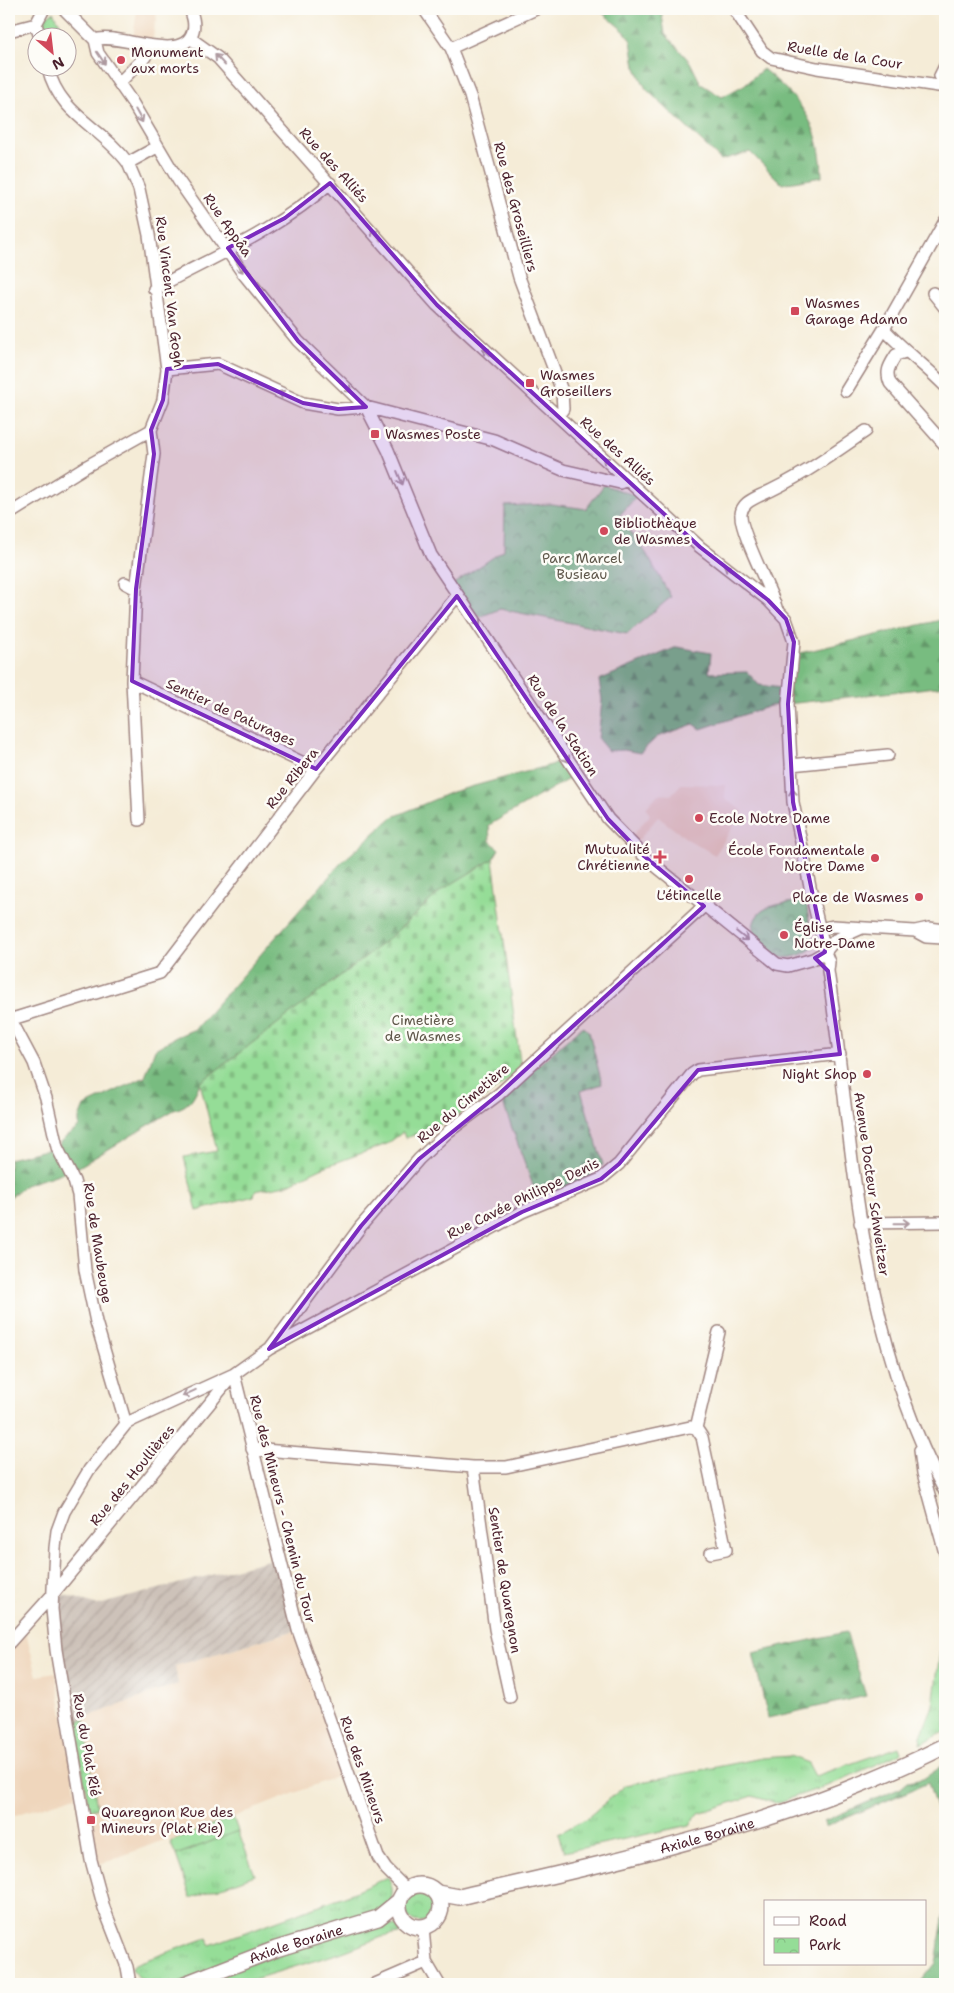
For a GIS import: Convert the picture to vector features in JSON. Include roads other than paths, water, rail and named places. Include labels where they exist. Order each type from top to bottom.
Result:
[{"type":"main road","name":"Axiale Boraine","points":[[459,1897],[647,1852],[764,1820],[853,1788],[945,1746]]},
{"type":"main road","points":[[378,1918],[403,1895],[420,1885],[427,1886],[437,1893],[459,1897]]},
{"type":"main road","points":[[437,1893],[442,1903],[440,1914]]},
{"type":"main road","points":[[403,1895],[400,1915],[404,1921]]},
{"type":"main road","points":[[378,1918],[404,1921],[416,1928],[423,1928],[433,1924],[440,1914],[459,1897]]},
{"type":"main road","name":"Axiale Boraine","points":[[185,1984],[276,1949],[378,1918]]},
{"type":"street","points":[[37,28],[36,24],[44,9]]},
{"type":"street","points":[[68,10],[95,40],[104,38],[148,45],[177,47],[184,44],[190,38],[194,26],[189,9]]},
{"type":"street","name":"Rue des Groseilliers","points":[[424,9],[451,48],[470,96],[519,277],[562,391],[563,409],[558,416]]},
{"type":"street","points":[[451,48],[536,9]]},
{"type":"street","name":"Ruelle de la Cour","points":[[734,9],[762,51],[771,58],[816,68],[908,80],[945,87]]},
{"type":"street","points":[[9,31],[36,24]]},
{"type":"street","name":"Rue des Alliés","points":[[190,38],[218,58],[434,302],[708,553],[778,610],[789,626],[794,642],[788,704],[790,765],[794,802],[820,929]]},
{"type":"street","name":"Rue Appâa","points":[[95,40],[96,51],[178,180],[228,248],[242,272],[298,341],[366,407]]},
{"type":"street","points":[[118,83],[145,57],[148,45]]},
{"type":"street","points":[[51,78],[53,87],[59,96],[82,122],[123,156],[128,163],[157,146]]},
{"type":"street","name":"Rue Vincent Van Gogh","points":[[128,163],[143,203],[167,368],[163,400],[151,430]]},
{"type":"street","points":[[154,289],[228,248],[238,247],[285,218],[330,183]]},
{"type":"street","points":[[846,391],[884,330],[945,222]]},
{"type":"street","points":[[934,293],[945,308]]},
{"type":"street","points":[[884,330],[905,352],[928,369],[945,386]]},
{"type":"street","points":[[905,352],[896,355],[890,364],[887,376],[890,383],[945,445]]},
{"type":"street","points":[[167,368],[218,364],[303,403],[338,409],[366,407],[494,440],[563,470],[620,483],[628,480]]},
{"type":"street","name":"Rue de la Station","points":[[366,407],[388,450],[422,536],[457,596],[474,617],[608,819],[644,856],[777,964],[794,965],[821,954],[835,940],[862,928]]},
{"type":"street","points":[[9,514],[151,430],[154,454],[136,589],[132,682],[139,820]]},
{"type":"street","points":[[778,610],[743,527],[741,512],[750,500],[790,482],[866,431]]},
{"type":"street","points":[[125,583],[136,589]]},
{"type":"street","name":"Rue Ribera","points":[[10,1019],[150,978],[160,973],[316,769],[457,596]]},
{"type":"street","name":"Sentier de Paturages","points":[[132,682],[316,769]]},
{"type":"street","points":[[790,765],[888,755]]},
{"type":"street","name":"Rue du Cimetière","points":[[269,1349],[361,1226],[419,1159],[449,1131],[499,1094],[704,906]]},
{"type":"street","points":[[821,954],[820,929],[833,926],[916,931],[926,936],[945,935]]},
{"type":"street","name":"Avenue Docteur Schweitzer","points":[[821,954],[821,964],[828,971],[860,1223],[872,1290],[888,1354],[918,1436],[945,1492]]},
{"type":"street","name":"Rue de Maubeuge","points":[[10,1019],[34,1063],[46,1098],[57,1147],[69,1170],[78,1195],[85,1270],[96,1322],[126,1424]]},
{"type":"street","name":"Rue Cavée Philippe Denis","points":[[234,1374],[269,1349],[522,1212],[601,1179],[619,1164],[692,1074],[698,1070],[840,1054]]},
{"type":"street","points":[[860,1223],[945,1222]]},
{"type":"street","points":[[693,1428],[719,1332]]},
{"type":"street","points":[[126,1424],[234,1374]]},
{"type":"street","name":"Rue des Mineurs - Chemin du Tour","points":[[234,1374],[281,1568],[305,1651]]},
{"type":"street","name":"Rue des Houllières","points":[[9,1643],[53,1594],[234,1374]]},
{"type":"street","name":"Rue du Plat Rié","points":[[126,1424],[89,1470],[64,1512],[57,1531],[53,1624],[91,1860],[104,1908],[128,1967],[130,1984]]},
{"type":"street","points":[[252,1449],[473,1467],[506,1467],[693,1428]]},
{"type":"street","points":[[693,1428],[702,1437],[726,1550],[711,1553]]},
{"type":"street","points":[[918,1436],[923,1472],[945,1553]]},
{"type":"street","name":"Sentier de Quaregnon","points":[[473,1467],[495,1629],[510,1697]]},
{"type":"street","name":"Rue des Mineurs","points":[[305,1651],[378,1857],[403,1895]]},
{"type":"street","points":[[423,1928],[426,1962],[439,1984]]},
{"type":"street","points":[[375,1984],[426,1962]]},
{"type":"place","name":"Monument aux morts","points":[[121,60]]},
{"type":"place","name":"Wasmes Garage Adamo","points":[[795,311]]},
{"type":"place","name":"Wasmes Groseillers","points":[[530,383]]},
{"type":"place","name":"Wasmes Poste","points":[[375,434]]},
{"type":"place","name":"Bibliothèque de Wasmes","points":[[604,531]]},
{"type":"place","name":"Ecole Notre Dame","points":[[699,818]]},
{"type":"place","name":"Mutualité Chrétienne","points":[[660,857]]},
{"type":"place","name":"École Fondamentale Notre Dame","points":[[875,858]]},
{"type":"place","name":"L'étincelle","points":[[689,879]]},
{"type":"place","name":"Place de Wasmes","points":[[919,897]]},
{"type":"place","name":"Église Notre-Dame","points":[[784,935]]},
{"type":"place","name":"Night Shop","points":[[867,1074]]},
{"type":"place","name":"Quaregnon Rue des Mineurs (Plat Rie)","points":[[91,1820]]},
{"type":"park label","name":"Parc Marcel Busieau","points":[[582,566]]},
{"type":"park label","name":"Cimetière de Wasmes","points":[[423,1028]]}]
